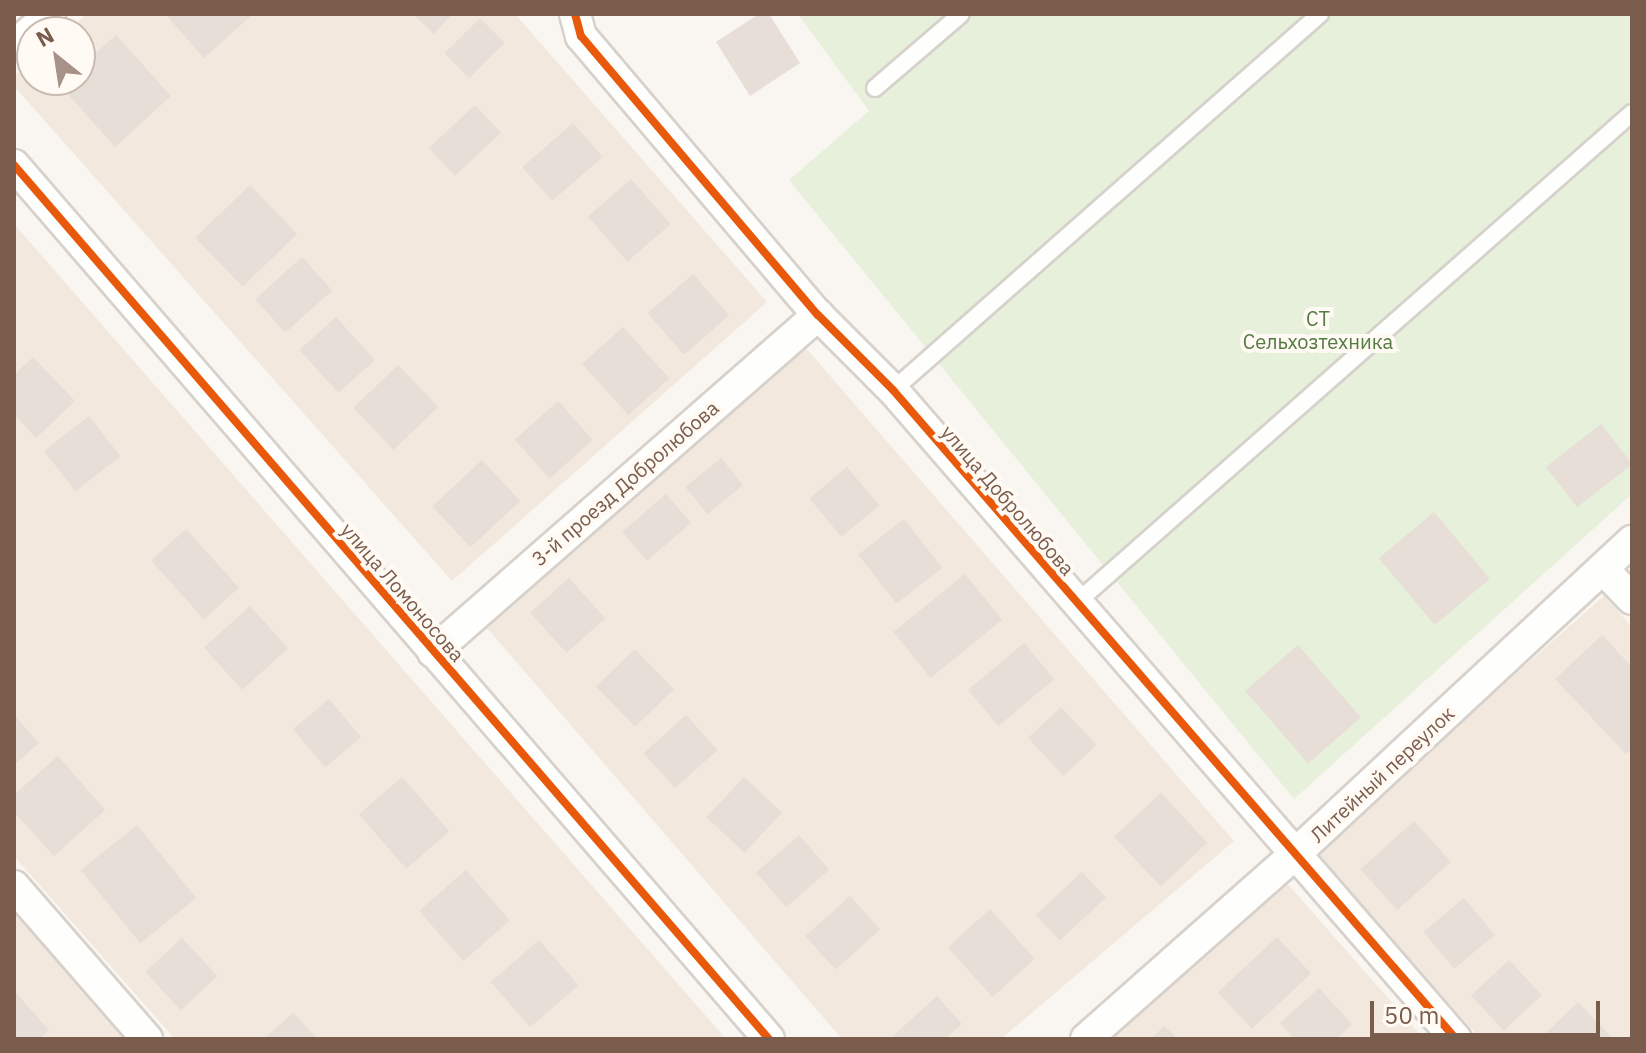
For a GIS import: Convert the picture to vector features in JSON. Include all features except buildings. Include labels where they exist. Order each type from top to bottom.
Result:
[{"type":"street","points":[[14,46],[50,14]]},
{"type":"street","name":"улица Добролюбова","points":[[575,14],[581,36],[818,315],[893,390],[1293,856],[1456,1039]]},
{"type":"street","name":"улица Ломоносова","points":[[14,165],[769,1039]]},
{"type":"street","name":"3-й проезд Добролюбова","points":[[433,652],[818,315]]},
{"type":"street","name":"Литейный переулок","points":[[1086,1039],[1293,856],[1632,541]]},
{"type":"street","points":[[1604,570],[1632,599]]},
{"type":"street","points":[[14,886],[147,1039]]},
{"type":"lane","points":[[875,88],[961,14]]},
{"type":"lane","points":[[893,390],[1320,14]]},
{"type":"lane","points":[[1076,603],[1632,113]]},
{"type":"shaded area","points":[[515,14],[767,302],[452,581],[23,96],[96,96],[96,16],[85,16]]},
{"type":"shaded area","points":[[14,224],[726,1039],[175,1039],[14,856]]},
{"type":"shaded area","points":[[804,346],[1234,841],[1001,1039],[842,1039],[487,628]]},
{"type":"shaded area","points":[[1604,596],[1632,627],[1632,1039],[1481,1039],[1312,853]]},
{"type":"shaded area","points":[[1286,882],[1424,1039],[1104,1039]]},
{"type":"shaded area","points":[[14,906],[129,1039],[14,1039]]},
{"type":"green space","name":"СТ Сельхозтехника","points":[[798,14],[1632,14],[1632,494],[1294,799],[789,180],[869,111]]},
{"type":"cycle path","points":[[575,14],[581,36],[818,315],[893,390],[1456,1039]]},
{"type":"cycle path","points":[[14,165],[769,1039]]}]
